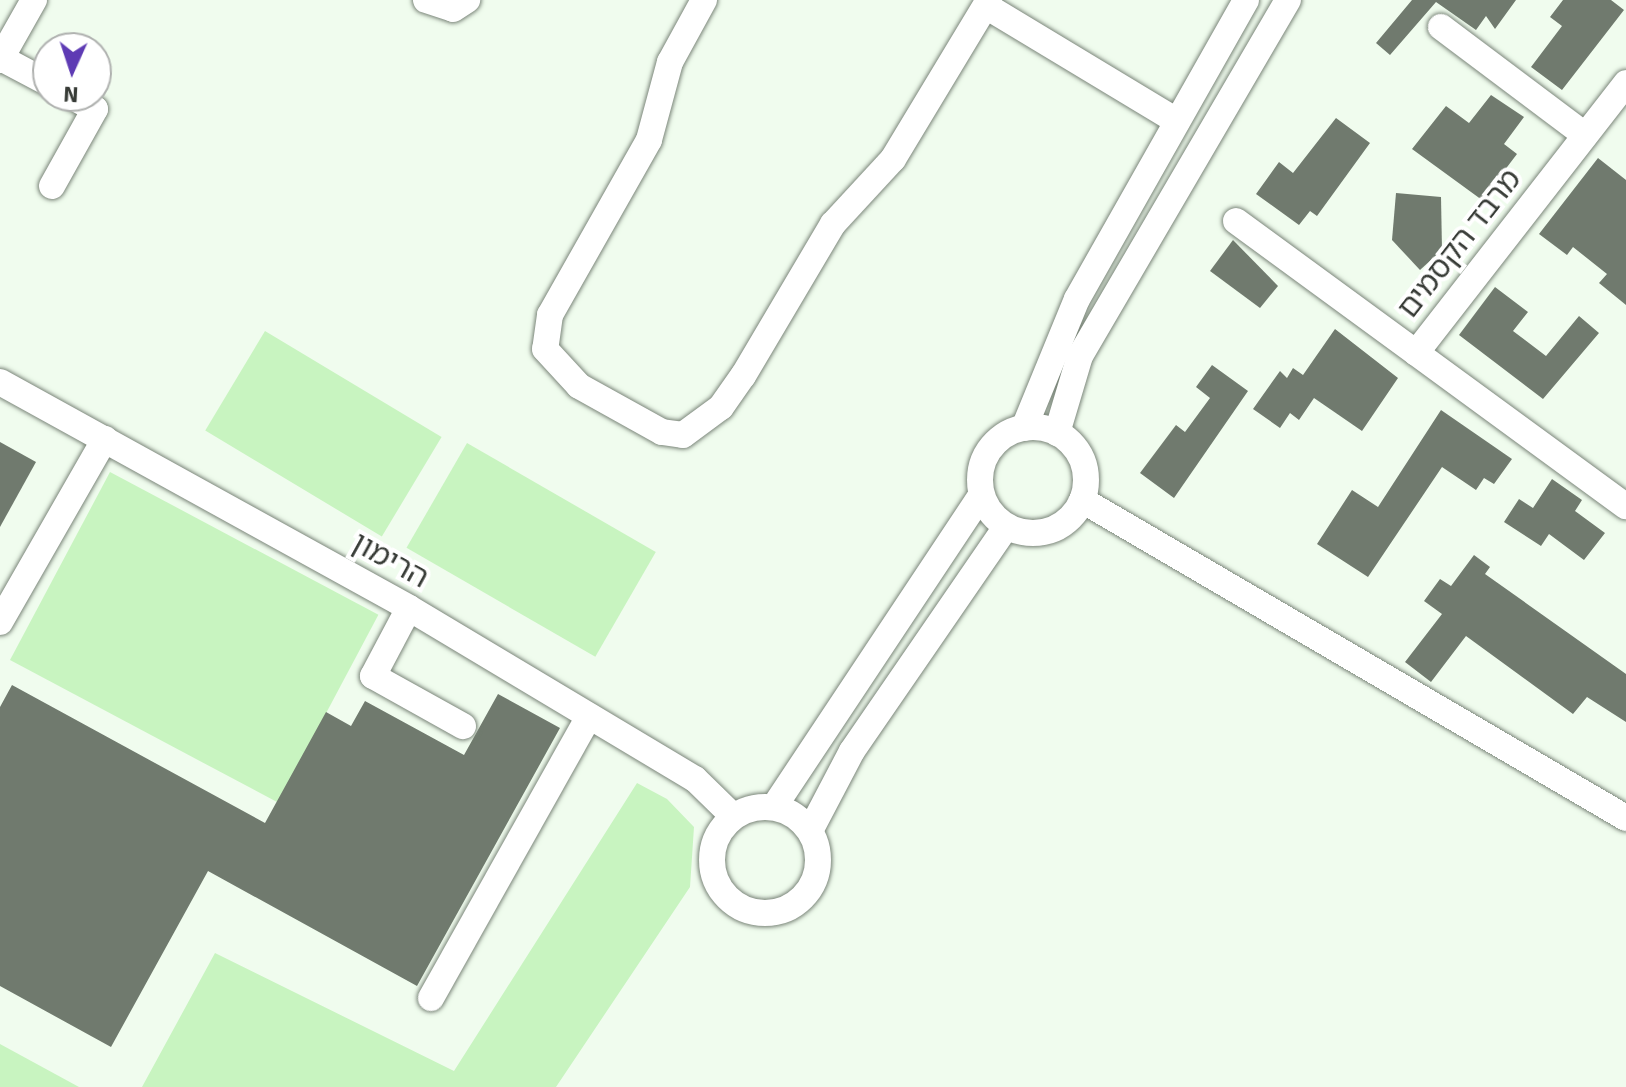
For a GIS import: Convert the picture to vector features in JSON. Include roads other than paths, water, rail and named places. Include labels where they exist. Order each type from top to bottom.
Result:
[{"type":"street","points":[[32,75],[0,59],[34,0]]},
{"type":"street","points":[[426,0],[453,9],[467,0]]},
{"type":"street","points":[[704,0],[670,62],[649,140],[550,315],[545,349],[579,386],[662,432],[683,435],[721,407],[743,376],[833,224],[893,159],[988,3],[1177,121]]},
{"type":"street","points":[[774,807],[810,831],[819,861],[811,889],[798,903],[763,914],[729,901],[711,869],[717,834],[734,817],[774,807],[981,495],[987,451],[1024,428],[1077,299],[1246,0]]},
{"type":"street","points":[[1057,433],[1080,356],[1288,0]]},
{"type":"street","points":[[1441,27],[1585,135]]},
{"type":"street","name":"מרבד הקסמים","points":[[1626,83],[1416,353],[1626,506]]},
{"type":"street","points":[[52,186],[93,112]]},
{"type":"street","points":[[1236,221],[1416,353]]},
{"type":"street","name":"הרימון","points":[[0,382],[409,608],[695,779],[734,817]]},
{"type":"street","points":[[981,495],[1006,527],[1038,534],[1056,529],[1082,500],[1081,456],[1057,433],[1024,428]]},
{"type":"street","points":[[0,622],[105,439]]},
{"type":"street","points":[[1082,500],[1626,818]]},
{"type":"street","points":[[810,831],[852,751],[1006,527]]},
{"type":"street","points":[[409,608],[373,676],[463,726]]},
{"type":"street","points":[[431,998],[589,716]]}]
